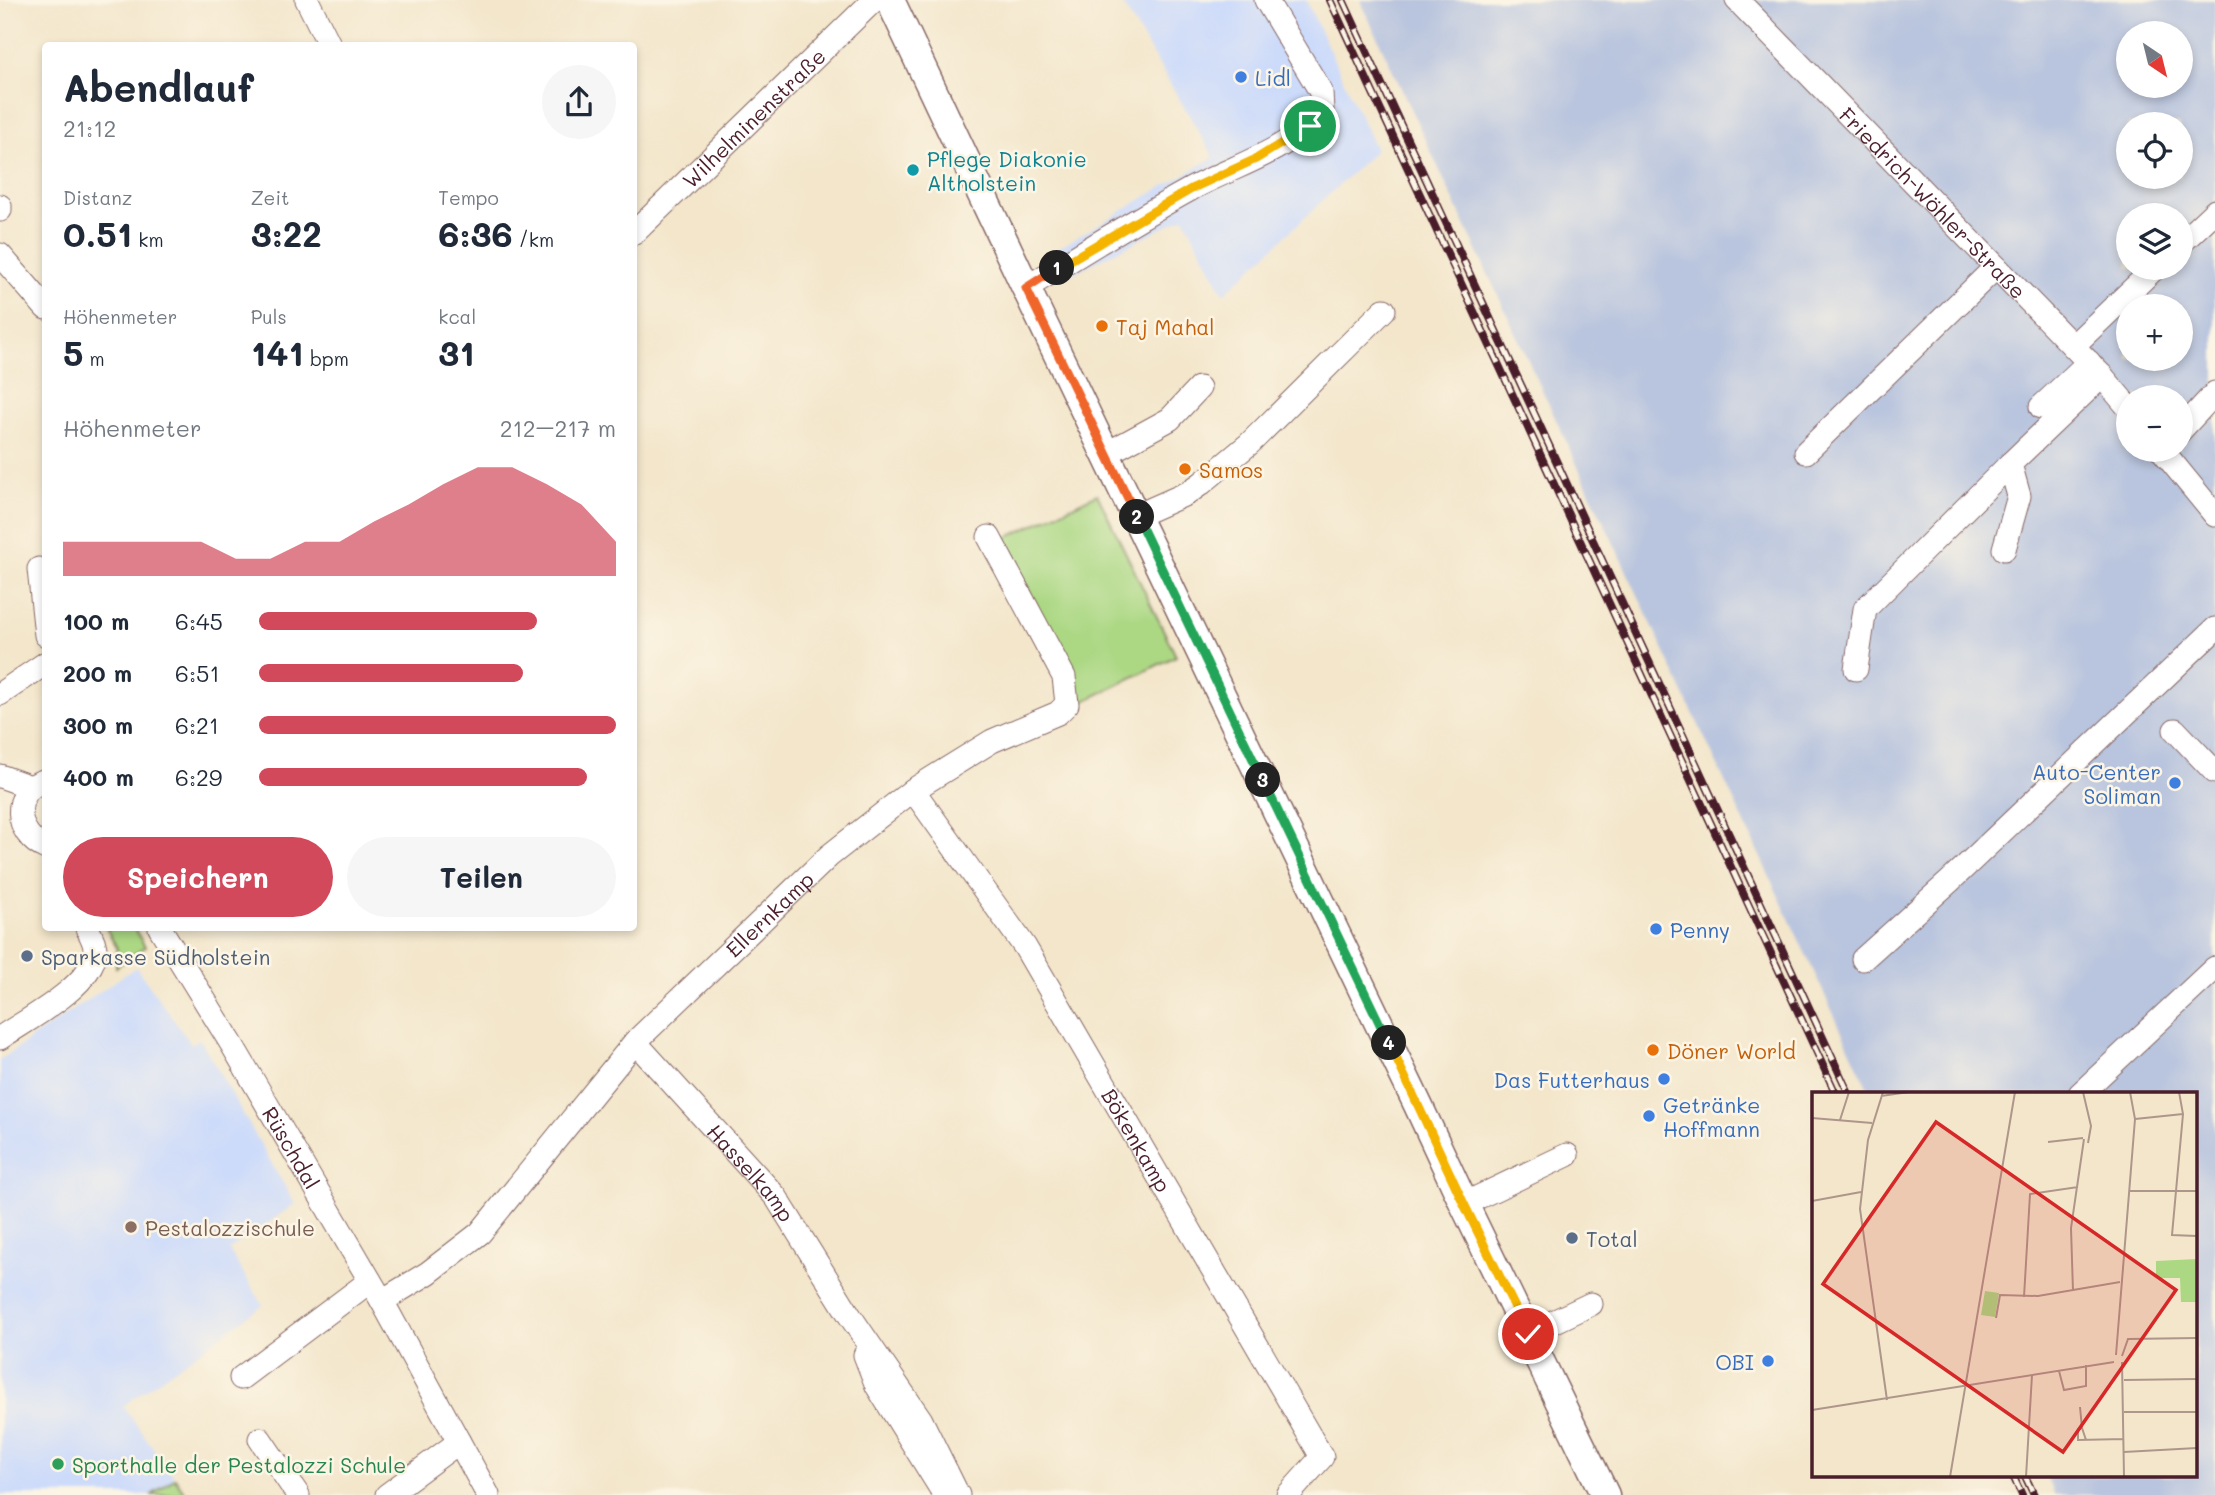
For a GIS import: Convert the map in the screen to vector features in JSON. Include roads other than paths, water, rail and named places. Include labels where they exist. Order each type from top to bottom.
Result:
[{"type":"main road","points":[[890,0],[1605,1495]]},
{"type":"street","points":[[307,0],[328,42]]},
{"type":"street","name":"Wilhelminenstraße","points":[[637,230],[874,0]]},
{"type":"street","points":[[1026,288],[1193,188],[1256,159],[1310,126],[1322,110],[1321,92],[1266,0]]},
{"type":"street","name":"Friedrich-Wöhler-Straße","points":[[1737,0],[2088,361],[2116,393]]},
{"type":"street","points":[[2193,232],[2215,211]]},
{"type":"street","points":[[0,255],[42,303]]},
{"type":"street","points":[[1806,452],[1996,267]]},
{"type":"street","points":[[1856,669],[1865,609],[2010,464],[2146,280]]},
{"type":"street","points":[[1136,516],[1188,493],[1249,444],[1384,310]]},
{"type":"street","points":[[2041,407],[2088,361]]},
{"type":"street","points":[[1106,454],[1170,419],[1199,388]]},
{"type":"street","points":[[2193,417],[2215,393]]},
{"type":"street","points":[[2173,462],[2214,511]]},
{"type":"street","points":[[2004,549],[2019,496],[2010,464]]},
{"type":"street","name":"Ellernkamp","points":[[382,1301],[428,1273],[480,1233],[635,1042],[829,856],[913,790],[992,741],[1058,713],[1067,704],[1063,677],[989,537]]},
{"type":"street","points":[[39,569],[42,597]]},
{"type":"street","points":[[1863,959],[1950,881],[2215,629]]},
{"type":"street","points":[[0,694],[42,666]]},
{"type":"street","points":[[2175,730],[2215,772]]},
{"type":"street","points":[[0,776],[38,783]]},
{"type":"street","points":[[38,783],[10,804],[26,834],[42,846]]},
{"type":"street","name":"Bökenkamp","points":[[913,790],[1025,947],[1322,1457],[1288,1495]]},
{"type":"street","points":[[0,1038],[79,982],[90,969],[96,951],[89,931]]},
{"type":"street","name":"Rüschdal","points":[[162,931],[231,1043],[382,1301],[488,1495]]},
{"type":"street","points":[[2082,1092],[2215,968]]},
{"type":"street","name":"Hasselkamp","points":[[635,1042],[776,1197],[850,1316],[921,1420],[958,1495]]},
{"type":"street","points":[[1464,1204],[1567,1155]]},
{"type":"street","points":[[241,1378],[370,1281]]},
{"type":"street","points":[[1528,1334],[1591,1304]]},
{"type":"street","name":"Hasselkamp","points":[[850,1316],[877,1386],[944,1495]]},
{"type":"street","points":[[260,1439],[298,1495]]},
{"type":"street","points":[[387,1495],[459,1442]]},
{"type":"railway","points":[[1330,0],[1835,1092]]},
{"type":"railway","points":[[1343,0],[1848,1092]]},
{"type":"railway","points":[[2014,1478],[2022,1495]]},
{"type":"railway","points":[[2026,1478],[2034,1495]]},
{"type":"place","name":"Lidl","points":[[1241,77]]},
{"type":"place","name":"Pflege Diakonie Altholstein","points":[[913,170]]},
{"type":"place","name":"Taj Mahal","points":[[1102,326]]},
{"type":"place","name":"Samos","points":[[1185,469]]},
{"type":"place","name":"Auto-Center Soliman","points":[[2175,783]]},
{"type":"place","name":"Penny","points":[[1656,929]]},
{"type":"place","name":"Sparkasse Südholstein","points":[[27,956]]},
{"type":"place","name":"Döner World","points":[[1653,1050]]},
{"type":"place","name":"Das Futterhaus","points":[[1664,1079]]},
{"type":"place","name":"Getränke Hoffmann","points":[[1649,1116]]},
{"type":"place","name":"Pestalozzischule","points":[[131,1227]]},
{"type":"place","name":"Total","points":[[1572,1238]]},
{"type":"place","name":"OBI","points":[[1768,1361]]},
{"type":"place","name":"Sporthalle der Pestalozzi Schule","points":[[58,1464]]}]
